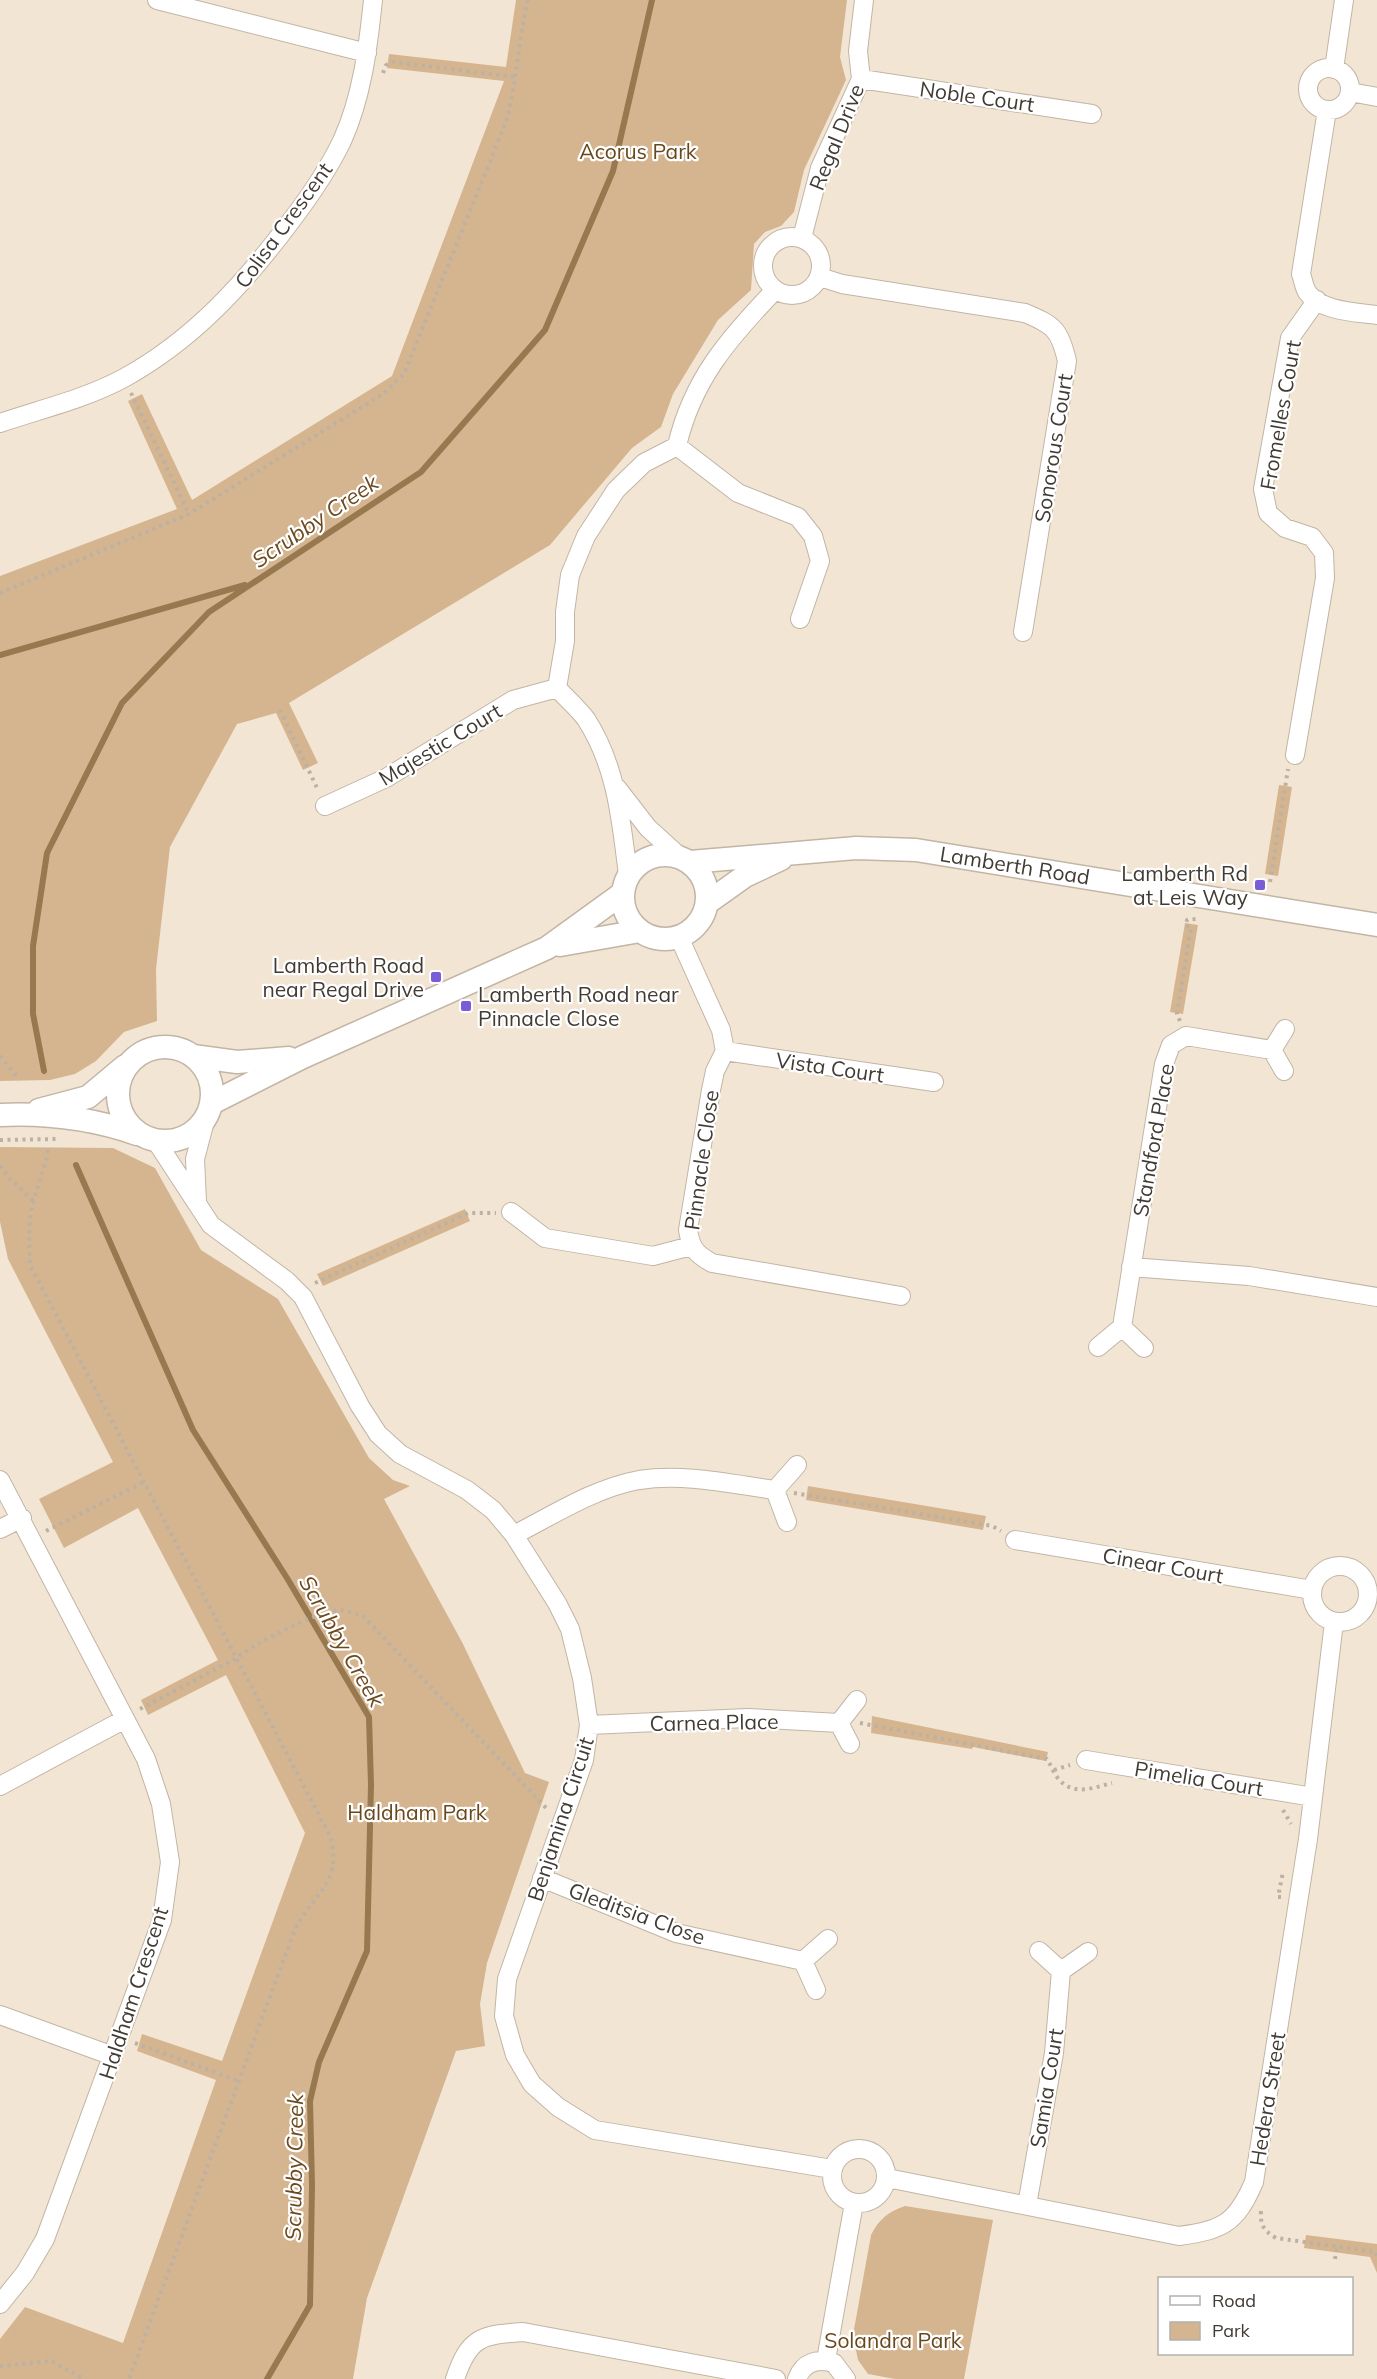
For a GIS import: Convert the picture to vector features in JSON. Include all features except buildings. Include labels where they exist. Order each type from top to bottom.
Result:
[{"type":"street","points":[[157,0],[368,53]]},
{"type":"street","name":"Colisa Crescent","points":[[0,423],[96,391],[124,378],[170,349],[210,317],[259,265],[318,184],[342,141],[357,98],[368,53],[373,0]]},
{"type":"street","name":"Regal Drive","points":[[802,238],[820,168],[861,79],[858,51],[864,0]]},
{"type":"street","points":[[1334,69],[1344,0]]},
{"type":"street","points":[[1334,69],[1347,77],[1350,92],[1342,106],[1327,110],[1313,102],[1309,86],[1317,72],[1334,69]]},
{"type":"street","name":"Noble Court","points":[[861,79],[1092,114]]},
{"type":"street","points":[[1350,92],[1377,97]]},
{"type":"street","points":[[1327,110],[1301,274],[1306,291],[1317,300],[1332,308],[1377,315]]},
{"type":"street","points":[[783,238],[802,238],[817,250],[822,268],[820,278],[809,291],[800,294],[783,294],[775,290],[764,275],[764,257],[768,248],[783,238]]},
{"type":"street","name":"Sonorous Court","points":[[820,278],[842,284],[1025,314],[1047,322],[1061,337],[1066,361],[1023,632]]},
{"type":"street","points":[[640,931],[630,921],[624,907],[626,884],[617,788],[600,744],[585,717],[556,688],[565,641],[565,612],[570,575],[586,536],[616,490],[644,463],[676,446],[683,420],[697,389],[731,335],[775,290]]},
{"type":"street","name":"Fromelles Court","points":[[1295,755],[1325,578],[1324,553],[1311,537],[1285,528],[1268,513],[1263,489],[1290,338],[1317,300]]},
{"type":"street","points":[[676,446],[738,493],[798,517],[813,536],[820,561],[800,619]]},
{"type":"street","name":"Majestic Court","points":[[325,806],[386,778],[513,700],[556,688]]},
{"type":"street","points":[[617,788],[648,828],[685,859],[704,880],[707,903]]},
{"type":"street","name":"Lamberth Road","points":[[547,948],[626,884],[638,864],[651,857],[665,854],[685,859],[856,848],[916,850],[1377,925]]},
{"type":"street","name":"Lamberth Road","points":[[0,1115],[26,1114],[108,1123],[148,1138],[183,1138],[208,1112],[303,1057],[547,948],[640,931],[659,938],[679,937],[698,924],[707,903],[745,876],[793,853]]},
{"type":"street","points":[[679,937],[721,1030],[725,1051]]},
{"type":"street","points":[[1284,1071],[1272,1050],[1285,1029]]},
{"type":"street","name":"Standford Place","points":[[1122,1327],[1164,1064],[1171,1045],[1186,1036],[1272,1050]]},
{"type":"street","name":"Lamberth Road","points":[[26,1114],[88,1097],[129,1062],[153,1048],[181,1049],[193,1056],[237,1062],[303,1057]]},
{"type":"street","name":"Vista Court","points":[[725,1051],[934,1082]]},
{"type":"street","name":"Pinnacle Close","points":[[725,1051],[715,1071],[711,1090],[688,1230],[691,1246],[697,1255],[712,1263],[901,1296]]},
{"type":"street","points":[[193,1056],[210,1077],[208,1112],[195,1159],[197,1202]]},
{"type":"street","points":[[129,1062],[118,1087],[118,1101],[126,1120],[148,1138]]},
{"type":"street","name":"Benjamina Circuit","points":[[148,1138],[197,1202],[211,1225],[287,1281],[303,1297],[360,1406],[378,1434],[400,1454],[467,1490],[493,1510],[514,1535],[570,1629],[582,1678],[589,1725],[584,1760],[507,1979],[504,2016],[515,2055],[532,2084],[558,2107],[595,2130],[832,2169]]},
{"type":"street","points":[[511,1212],[545,1238],[653,1257],[691,1246]]},
{"type":"street","points":[[1131,1267],[1249,1276],[1377,1297]]},
{"type":"street","points":[[1098,1347],[1122,1327],[1144,1348]]},
{"type":"street","points":[[776,1490],[797,1465]]},
{"type":"street","points":[[514,1535],[604,1490],[639,1480],[682,1477],[776,1490]]},
{"type":"street","name":"Haldham Crescent","points":[[0,1480],[22,1518],[146,1759],[161,1804],[170,1862],[162,1920],[45,2239],[25,2273],[0,2304]]},
{"type":"street","points":[[776,1490],[787,1522]]},
{"type":"street","points":[[0,1529],[22,1518]]},
{"type":"street","name":"Cinear Court","points":[[1015,1540],[1312,1590]]},
{"type":"street","points":[[1345,1567],[1360,1575],[1372,1591],[1359,1615],[1343,1622],[1334,1622],[1315,1607],[1312,1590],[1320,1575],[1327,1569],[1345,1567]]},
{"type":"street","name":"Hedera Street","points":[[887,2178],[1179,2236],[1206,2232],[1230,2222],[1243,2207],[1254,2182],[1313,1797],[1334,1622]]},
{"type":"street","points":[[850,1744],[839,1723],[857,1700]]},
{"type":"street","name":"Carnea Place","points":[[589,1725],[748,1718],[839,1723]]},
{"type":"street","points":[[0,1785],[125,1719]]},
{"type":"street","name":"Pimelia Court","points":[[1086,1760],[1313,1797]]},
{"type":"street","name":"Gleditsia Close","points":[[542,1878],[676,1932],[803,1961]]},
{"type":"street","points":[[816,1990],[803,1961],[828,1940]]},
{"type":"street","points":[[1039,1952],[1061,1971],[1088,1952]]},
{"type":"street","name":"Samia Court","points":[[1028,2205],[1054,2053],[1061,1971]]},
{"type":"street","points":[[0,2015],[114,2056]]},
{"type":"street","points":[[864,2149],[872,2151],[883,2163],[887,2178],[879,2195],[872,2200],[854,2203],[838,2194],[833,2187],[832,2169],[841,2155],[848,2151],[864,2149]]},
{"type":"street","points":[[826,2361],[854,2203]]},
{"type":"street","points":[[455,2379],[464,2354],[489,2334],[523,2332],[776,2379]]},
{"type":"street","points":[[797,2379],[810,2363],[826,2361],[841,2368],[846,2379]]},
{"type":"path","points":[[0,593],[189,514],[383,394],[404,374],[506,123],[528,0]]},
{"type":"path","points":[[381,81],[386,65],[394,62],[515,77]]},
{"type":"path","points":[[124,378],[189,514]]},
{"type":"path","points":[[280,710],[325,806]]},
{"type":"path","points":[[1270,882],[1287,773],[1295,755]]},
{"type":"path","points":[[1186,1036],[1177,1014],[1191,927],[1186,926],[1187,920],[1196,919],[1201,895]]},
{"type":"path","points":[[0,1056],[19,1079]]},
{"type":"path","points":[[48,1150],[45,1171],[33,1201],[28,1235],[30,1265],[331,1838],[335,1856],[333,1873],[304,1912],[295,1929],[129,2379]]},
{"type":"path","points":[[0,1166],[33,1201]]},
{"type":"path","points":[[318,1288],[314,1282],[468,1213],[511,1212]]},
{"type":"path","points":[[32,1538],[144,1482]]},
{"type":"path","points":[[776,1490],[992,1526],[1015,1540]]},
{"type":"path","points":[[114,1698],[130,1690],[140,1710],[235,1659],[248,1648],[295,1625],[340,1610],[364,1617],[526,1790],[562,1823]]},
{"type":"path","points":[[120,2038],[239,2081]]},
{"type":"path","points":[[1264,2203],[1260,2223],[1266,2232],[1276,2238],[1376,2252],[1377,2258]]},
{"type":"path","points":[[1335,2259],[1337,2247]]},
{"type":"path","points":[[0,2366],[51,2361],[84,2379]]},
{"type":"green space","name":"Acorus Park","points":[[516,0],[847,0],[840,57],[846,80],[804,170],[794,212],[781,226],[765,232],[754,244],[751,290],[718,320],[673,394],[661,427],[632,448],[550,545],[289,703],[318,763],[303,770],[276,713],[237,724],[170,847],[156,969],[157,1021],[124,1032],[96,1061],[75,1074],[50,1080],[0,1081],[0,576],[177,509],[128,401],[142,394],[192,500],[392,376],[504,81],[387,68],[389,54],[506,67]]},
{"type":"green space","points":[[1279,785],[1292,787],[1278,876],[1265,874]]},
{"type":"green space","points":[[1185,923],[1198,925],[1183,1014],[1170,1012]]},
{"type":"green space","name":"Haldham Park","points":[[0,1147],[113,1148],[155,1168],[201,1250],[278,1299],[369,1458],[393,1480],[410,1486],[384,1499],[462,1642],[525,1773],[549,1782],[487,1963],[480,2004],[485,2046],[456,2051],[367,2298],[353,2379],[0,2379],[0,2339],[25,2307],[123,2343],[216,2080],[137,2051],[142,2034],[222,2061],[305,1833],[226,1675],[148,1715],[141,1700],[218,1660],[138,1508],[64,1548],[39,1499],[113,1462],[8,1259],[0,1222]]},
{"type":"green space","points":[[465,1209],[470,1221],[323,1286],[317,1274]]},
{"type":"green space","points":[[808,1486],[986,1516],[983,1530],[806,1500]]},
{"type":"green space","points":[[872,1716],[1048,1752],[1046,1761],[973,1747],[972,1749],[871,1733]]},
{"type":"green space","name":"Solandra Park","points":[[905,2206],[993,2220],[964,2379],[895,2379],[868,2374],[858,2360],[853,2335],[871,2235],[885,2217]]},
{"type":"green space","points":[[1306,2235],[1377,2244],[1377,2273],[1370,2257],[1304,2248]]},
{"type":"waterway","name":"Scrubby Creek","points":[[44,1071],[33,1014],[33,946],[47,853],[122,703],[209,612],[421,472],[545,330],[613,171],[652,0]]},
{"type":"waterway","points":[[0,655],[245,585]]},
{"type":"waterway","name":"Scrubby Creek","points":[[76,1165],[193,1430],[287,1578],[369,1717],[371,1785],[367,1951],[319,2062],[310,2101],[312,2185],[310,2305],[267,2379]]},
{"type":"place","name":"Lamberth Rd at Leis Way","points":[[1260,885]]},
{"type":"place","name":"Lamberth Road near Regal Drive","points":[[436,977]]},
{"type":"place","name":"Lamberth Road near Pinnacle Close","points":[[466,1006]]}]
